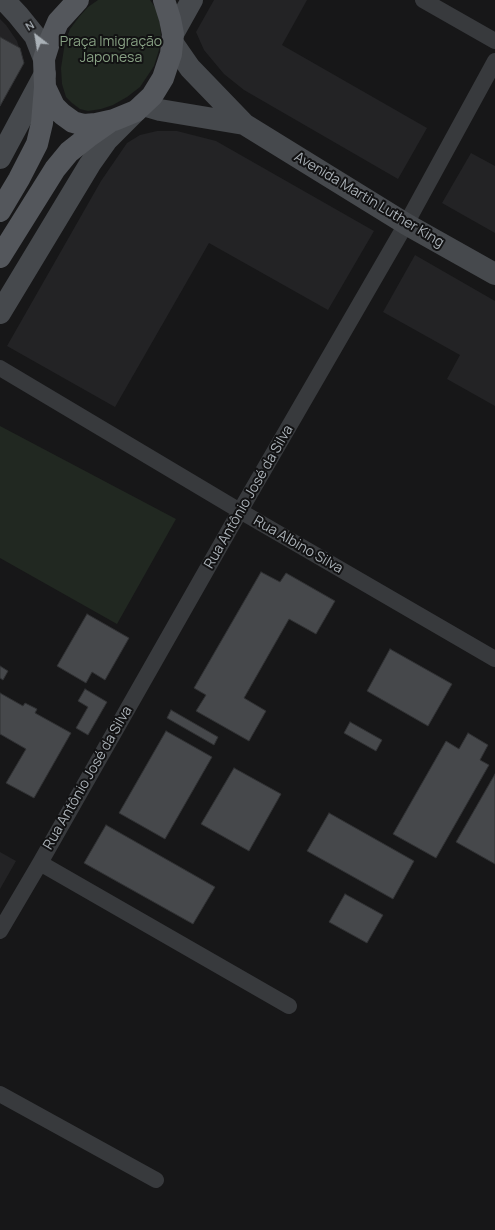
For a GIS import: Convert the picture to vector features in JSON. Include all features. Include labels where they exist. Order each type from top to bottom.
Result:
[{"type":"main road","points":[[4,0],[35,36],[54,106],[73,122],[84,125],[114,120]]},
{"type":"main road","points":[[0,210],[38,144],[42,123],[44,73],[49,42],[58,22],[78,0]]},
{"type":"main road","points":[[0,313],[107,140],[152,96],[163,78],[171,54],[171,19],[192,0]]},
{"type":"main road","points":[[171,19],[190,68],[244,124]]},
{"type":"main road","points":[[0,158],[44,73]]},
{"type":"main road","points":[[0,257],[55,169],[69,152],[88,137],[114,120],[139,108],[244,124]]},
{"type":"main road","name":"Avenida Martin Luther King","points":[[244,124],[406,224],[495,274]]},
{"type":"street","points":[[423,0],[495,41]]},
{"type":"street","name":"Rua Antônio José da Silva","points":[[0,931],[406,224],[495,61]]},
{"type":"street","name":"Rua Albino Silva","points":[[0,368],[240,511],[495,659]]},
{"type":"street","points":[[40,863],[289,1006]]},
{"type":"street","points":[[0,1094],[156,1180]]},
{"type":"shaded area","points":[[214,0],[307,0],[282,45],[427,128],[398,179],[244,90],[224,74],[204,50],[196,32]]},
{"type":"shaded area","points":[[0,19],[17,41],[24,63],[0,107]]},
{"type":"shaded area","points":[[157,131],[177,131],[216,141],[374,231],[328,310],[209,243],[115,407],[7,346],[101,181],[127,143],[140,135]]},
{"type":"shaded area","points":[[471,153],[495,166],[495,233],[442,203]]},
{"type":"shaded area","points":[[415,255],[495,301],[495,406],[447,379],[460,355],[383,312]]},
{"type":"shaded area","points":[[0,852],[16,861],[0,889]]},
{"type":"green space","name":"Praça Imigração Japonesa","points":[[98,0],[150,0],[157,10],[161,38],[154,66],[140,87],[113,105],[88,111],[80,109],[66,97],[62,84],[61,68],[65,42],[70,29],[88,7]]},
{"type":"green space","points":[[0,426],[176,519],[117,624],[0,558]]},
{"type":"building","points":[[0,37],[20,48],[24,63],[0,106]]},
{"type":"building","points":[[261,572],[280,582],[286,573],[335,601],[316,634],[289,619],[244,698],[266,711],[249,741],[196,711],[206,695],[194,688]]},
{"type":"building","points":[[87,614],[129,638],[105,680],[92,672],[86,683],[57,666]]},
{"type":"building","points":[[390,649],[452,684],[428,726],[367,691]]},
{"type":"building","points":[[0,666],[8,671],[3,680],[0,678]]},
{"type":"building","points":[[85,689],[107,702],[88,735],[76,728],[88,707],[78,701]]},
{"type":"building","points":[[0,693],[23,706],[25,703],[37,709],[35,713],[71,733],[34,798],[6,783],[26,749],[0,734]]},
{"type":"building","points":[[171,710],[218,737],[214,745],[167,718]]},
{"type":"building","points":[[350,722],[382,740],[376,751],[344,733]]},
{"type":"building","points":[[166,731],[212,757],[165,839],[119,813]]},
{"type":"building","points":[[468,733],[488,745],[480,760],[489,765],[436,858],[393,834],[446,741],[459,749]]},
{"type":"building","points":[[234,768],[281,794],[249,851],[201,824]]},
{"type":"building","points":[[495,774],[495,864],[456,842]]},
{"type":"building","points":[[329,813],[414,861],[393,899],[307,851]]},
{"type":"building","points":[[106,825],[215,887],[193,924],[84,863]]},
{"type":"building","points":[[345,894],[383,915],[367,943],[329,922]]}]
